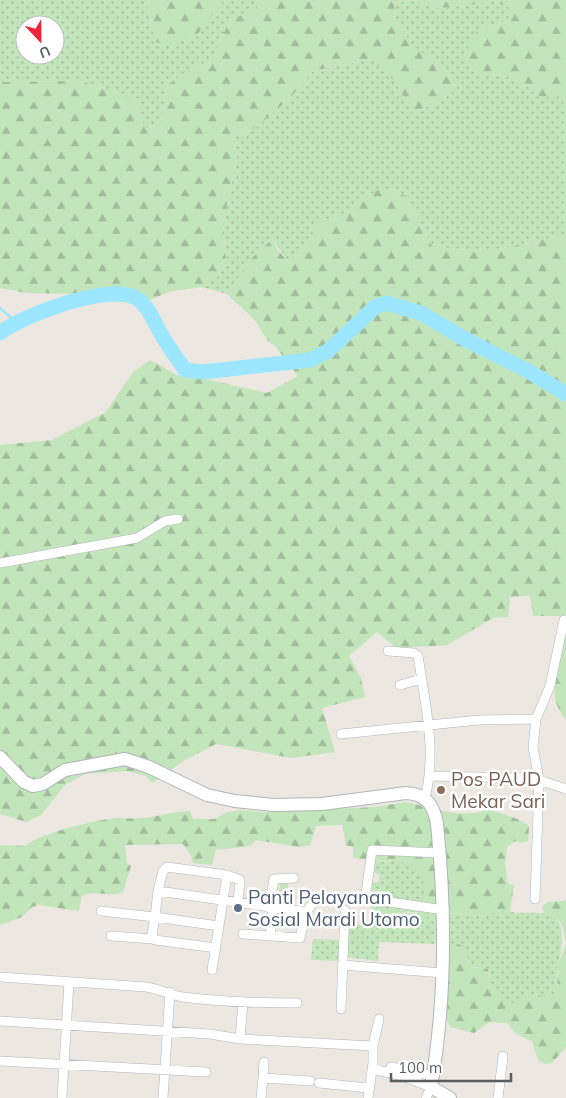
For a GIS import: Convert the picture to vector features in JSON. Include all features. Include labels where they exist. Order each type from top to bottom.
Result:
[{"type":"street","points":[[0,563],[137,538],[166,521],[178,520]]},
{"type":"street","points":[[535,900],[539,780],[533,748],[536,720],[550,686],[564,620]]},
{"type":"street","points":[[388,651],[416,654],[422,679],[428,726],[430,776],[425,798]]},
{"type":"street","points":[[400,685],[422,679]]},
{"type":"street","points":[[341,734],[479,720],[536,720]]},
{"type":"street","points":[[0,757],[24,782],[33,786],[43,784],[66,770],[125,759],[149,767],[207,795],[235,801],[274,805],[322,804],[406,793],[415,793],[425,798],[434,808],[436,816],[444,910],[443,973],[430,1087]]},
{"type":"street","points":[[430,776],[539,780],[566,789]]},
{"type":"street","points":[[365,900],[372,850],[440,853]]},
{"type":"street","points":[[153,939],[158,891],[163,872],[167,867],[227,875],[240,880],[238,904]]},
{"type":"street","points":[[212,970],[227,875]]},
{"type":"street","points":[[270,936],[274,878],[294,878]]},
{"type":"street","points":[[158,891],[222,902],[306,912]]},
{"type":"street","points":[[243,934],[300,938],[306,912],[314,902],[324,898],[365,900],[444,910]]},
{"type":"street","points":[[341,1009],[345,910]]},
{"type":"street","points":[[101,911],[219,926]]},
{"type":"street","points":[[111,936],[153,939],[216,948]]},
{"type":"street","points":[[342,965],[443,973]]},
{"type":"street","points":[[0,977],[146,987],[184,997],[243,1002],[297,1003]]},
{"type":"street","points":[[62,1098],[69,982]]},
{"type":"street","points":[[163,1098],[170,992]]},
{"type":"street","points":[[240,1039],[243,1002]]},
{"type":"street","points":[[263,1078],[315,1082],[368,1093],[379,1020]]},
{"type":"street","points":[[0,1021],[168,1033],[210,1034],[240,1039],[374,1046]]},
{"type":"street","points":[[498,1098],[503,1056]]},
{"type":"street","points":[[0,1061],[206,1072]]},
{"type":"street","points":[[262,1098],[264,1062]]},
{"type":"street","points":[[373,1066],[430,1087],[450,1098]]},
{"type":"green space","points":[[0,0],[146,0],[155,42],[197,35],[224,0],[255,0],[257,9],[211,61],[191,69],[167,85],[161,122],[144,129],[137,99],[81,81],[0,82]]},
{"type":"green space","points":[[146,0],[224,0],[197,35],[170,45],[155,42]]},
{"type":"green space","points":[[255,0],[409,0],[395,3],[394,20],[415,48],[442,65],[457,88],[441,101],[413,113],[395,82],[371,59],[313,71],[291,97],[257,127],[232,138],[237,156],[223,224],[226,264],[216,278],[202,287],[168,292],[148,301],[116,302],[81,294],[27,293],[0,288],[0,82],[81,81],[137,99],[145,129],[161,122],[167,85],[191,69],[211,61],[230,20],[257,9]]},
{"type":"green space","points":[[412,0],[434,8],[459,7],[493,1],[513,9],[507,21],[478,30],[481,73],[517,78],[539,97],[561,95],[566,104],[566,235],[484,252],[432,246],[407,196],[381,188],[340,216],[315,225],[305,246],[290,264],[272,239],[251,259],[227,294],[202,287],[216,278],[226,264],[223,224],[237,156],[232,138],[257,127],[291,97],[313,71],[371,59],[395,82],[413,113],[441,101],[457,88],[442,65],[415,49],[394,20],[395,3]]},
{"type":"green space","points":[[412,0],[566,0],[566,104],[561,95],[539,97],[517,78],[481,73],[462,58],[478,30],[507,21],[512,9],[493,1],[459,7],[434,8]]},
{"type":"green space","points":[[381,188],[407,196],[432,246],[484,252],[566,235],[566,616],[533,616],[530,596],[510,597],[508,617],[493,618],[447,645],[396,648],[377,632],[349,656],[361,678],[365,697],[322,708],[335,752],[291,758],[216,744],[185,760],[153,783],[145,776],[128,771],[85,774],[65,785],[41,815],[26,822],[0,814],[0,445],[52,440],[106,412],[133,372],[150,360],[177,375],[201,378],[267,393],[298,376],[276,347],[267,340],[254,319],[227,294],[251,259],[272,239],[277,249],[290,264],[305,246],[315,225],[340,216]]},
{"type":"green space","points":[[566,627],[566,719],[559,710],[555,699],[554,687],[557,662]]},
{"type":"green space","points":[[406,802],[458,813],[479,812],[489,809],[515,818],[529,826],[528,841],[522,843],[515,841],[507,847],[505,863],[508,883],[514,886],[510,912],[478,914],[433,913],[421,922],[384,924],[372,915],[372,908],[383,908],[407,913],[419,912],[420,898],[425,893],[425,886],[416,873],[406,865],[394,861],[373,862],[373,860],[353,858],[353,847],[346,845],[342,825],[316,826],[310,845],[300,847],[256,840],[250,846],[216,850],[212,865],[193,863],[191,855],[183,844],[125,845],[127,863],[131,866],[123,892],[118,894],[92,893],[82,896],[79,911],[39,905],[32,907],[22,917],[0,925],[0,845],[26,846],[32,841],[54,832],[83,824],[117,818],[144,818],[190,811],[193,819],[214,819],[228,812],[240,810],[263,812],[375,807]]},
{"type":"green space","points":[[400,861],[414,869],[425,883],[425,893],[420,898],[420,912],[397,912],[371,908],[373,898],[372,883],[379,882],[380,875],[373,872],[373,862]]},
{"type":"green space","points":[[280,883],[288,884],[287,899],[278,898]]},
{"type":"green space","points":[[566,899],[566,942],[561,922],[555,917],[544,914],[542,907],[547,902],[563,901]]},
{"type":"green space","points":[[510,912],[552,915],[559,923],[562,945],[557,972],[557,993],[546,996],[534,994],[517,1003],[501,1003],[489,980],[489,973],[478,967],[471,967],[467,957],[447,946],[448,914]]},
{"type":"green space","points":[[432,913],[440,914],[435,944],[379,942],[378,961],[345,957],[344,961],[311,960],[313,939],[344,940],[347,923],[371,925],[374,918],[381,922],[396,925]]},
{"type":"green space","points":[[450,943],[461,945],[471,967],[488,969],[489,980],[501,1002],[517,1003],[530,994],[546,996],[557,993],[558,965],[566,944],[566,1047],[552,1063],[545,1064],[538,1060],[532,1041],[516,1034],[507,1023],[489,1022],[474,1033],[450,1027],[443,1011],[449,972],[447,946]]},
{"type":"waterway","points":[[0,333],[28,317],[69,302],[110,294],[127,295],[139,300],[146,307],[185,370],[203,372],[310,360],[328,351],[375,307],[386,303],[421,313],[461,337],[530,372],[566,394]]},
{"type":"waterway","points":[[0,308],[17,323]]},
{"type":"place","name":"Pos PAUD Mekar Sari","points":[[441,790]]},
{"type":"place","name":"Panti Pelayanan Sosial Mardi Utomo","points":[[238,908]]}]
